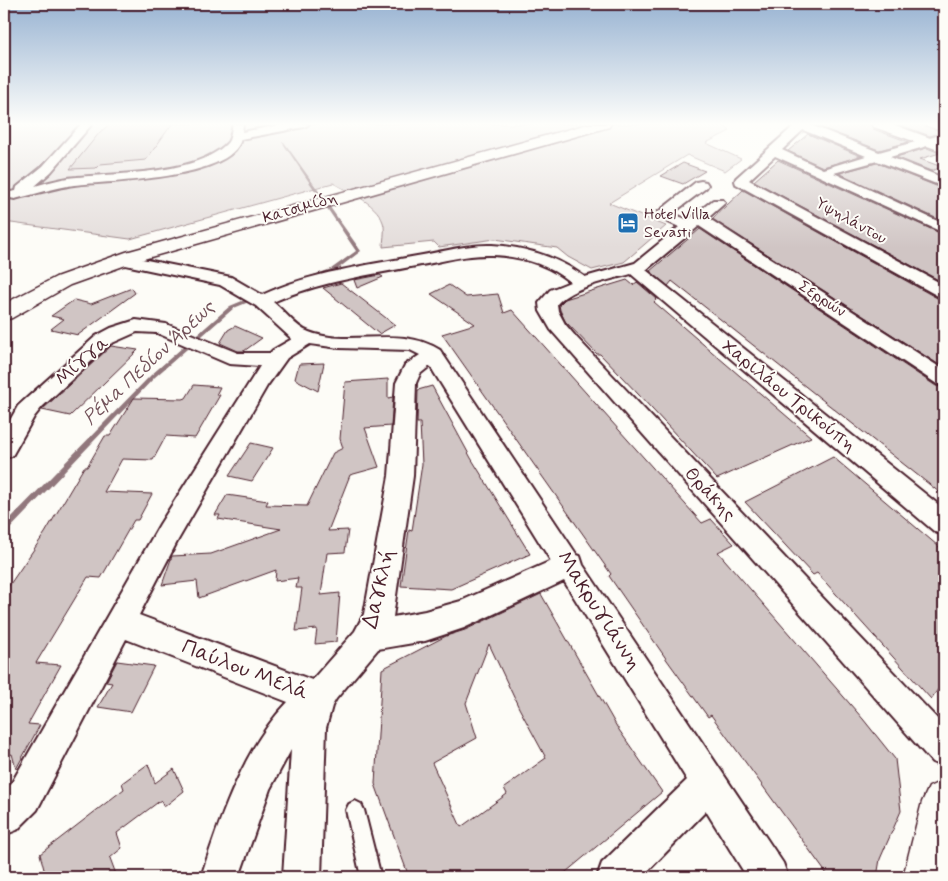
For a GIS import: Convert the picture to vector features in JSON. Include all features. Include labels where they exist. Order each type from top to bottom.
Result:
[{"type":"main road","name":"Κατσιμίδη","points":[[10,298],[122,260],[432,165]]},
{"type":"main road","name":"Κατσιμίδη","points":[[339,192],[444,165]]},
{"type":"main road","name":"Κατσιμίδη","points":[[4,313],[10,298],[49,273],[125,246],[316,199]]},
{"type":"main road","points":[[926,877],[944,802]]},
{"type":"street","points":[[9,198],[50,165]]},
{"type":"street","points":[[9,198],[64,183],[149,174],[196,165]]},
{"type":"street","name":"Υψηλάντου","points":[[759,165],[741,181],[944,292]]},
{"type":"street","points":[[807,165],[944,230]]},
{"type":"street","points":[[822,172],[849,165]]},
{"type":"street","points":[[900,165],[944,183]]},
{"type":"street","name":"Σερρών","points":[[701,185],[665,212],[669,217],[694,223],[944,379]]},
{"type":"street","name":"Θράκης","points":[[718,203],[645,263],[582,283],[556,294],[548,303],[549,311],[562,334],[944,750]]},
{"type":"street","points":[[256,300],[346,275],[479,250],[508,252],[533,257],[558,267],[582,283]]},
{"type":"street","points":[[122,260],[225,280],[279,315],[293,330],[307,338],[340,342],[410,344],[429,352]]},
{"type":"street","name":"Χαριλάου Τρικούπη","points":[[634,268],[944,524]]},
{"type":"street","name":"Μίγγα","points":[[4,450],[30,408],[97,345],[109,336],[128,328],[140,325],[157,327],[236,359],[273,360]]},
{"type":"street","points":[[4,818],[24,797],[189,496],[273,360],[307,338]]},
{"type":"street","name":"Μακρυγιάννη","points":[[429,352],[570,565],[769,877]]},
{"type":"street","name":"Δαγκλή","points":[[302,877],[309,728],[318,698],[371,635],[383,594],[401,476],[406,383],[412,370],[429,352]]},
{"type":"street","points":[[371,635],[425,626],[464,614],[570,565]]},
{"type":"street","name":"Παύλου Μελά","points":[[119,622],[318,698]]},
{"type":"street","name":"Παύλου Μελά","points":[[220,877],[258,778],[270,753],[294,717],[318,698]]},
{"type":"street","points":[[616,877],[709,782]]},
{"type":"lane","points":[[355,810],[371,877]]},
{"type":"shaded area","points":[[4,165],[671,165],[609,203],[666,226],[624,262],[592,270],[568,257],[557,248],[495,239],[439,247],[434,242],[383,247],[384,226],[377,211],[371,205],[333,183],[130,239],[4,222]]},
{"type":"shaded area","points":[[711,165],[733,165],[725,171]]},
{"type":"building","points":[[73,165],[99,165],[96,168],[70,169]]},
{"type":"building","points":[[679,165],[689,165],[705,171],[683,184],[661,176]]},
{"type":"building","points":[[772,165],[789,165],[944,235],[944,283],[754,181]]},
{"type":"building","points":[[869,165],[882,165],[944,189],[944,222],[839,173]]},
{"type":"building","points":[[916,165],[937,165],[942,167],[931,171]]},
{"type":"building","points":[[743,190],[937,298],[944,299],[944,368],[712,219]]},
{"type":"building","points":[[700,229],[936,386],[944,388],[944,496],[672,281],[668,286],[650,271]]},
{"type":"building","points":[[380,275],[383,277],[357,288],[354,280]]},
{"type":"building","points":[[627,280],[633,285],[637,282],[657,299],[654,302],[811,437],[717,479],[600,354],[597,354],[565,321],[560,310],[559,305],[565,299]]},
{"type":"building","points":[[341,283],[395,325],[379,334],[323,288]]},
{"type":"building","points":[[449,285],[466,297],[498,294],[504,313],[512,310],[702,523],[711,519],[734,544],[718,552],[863,719],[895,759],[901,811],[880,859],[877,877],[829,877],[711,715],[708,717],[609,576],[611,574],[442,334],[475,324],[431,294]]},
{"type":"building","points":[[132,288],[135,293],[78,335],[51,329],[64,319],[51,316],[74,300],[91,304]]},
{"type":"building","points":[[235,326],[262,338],[244,351],[238,351],[220,343],[228,330]]},
{"type":"building","points":[[111,346],[138,350],[70,416],[42,410]]},
{"type":"building","points":[[324,363],[318,391],[295,379],[299,364]]},
{"type":"building","points":[[388,379],[388,398],[393,397],[391,426],[365,428],[379,467],[350,475],[328,531],[348,530],[345,552],[327,553],[321,595],[340,593],[336,642],[315,644],[317,629],[296,631],[302,588],[296,588],[298,578],[275,581],[276,570],[199,598],[197,581],[162,585],[172,556],[211,554],[281,529],[218,519],[220,515],[215,515],[227,495],[268,501],[266,505],[307,506],[333,453],[343,448],[340,439],[345,382]]},
{"type":"building","points":[[194,385],[220,387],[216,395],[220,395],[195,438],[166,436],[153,460],[122,459],[104,492],[152,494],[138,520],[134,520],[101,578],[88,577],[36,663],[61,665],[28,724],[40,725],[16,769],[12,754],[4,756],[4,593],[45,533],[84,467],[87,467],[105,436],[110,436],[134,398],[183,399],[186,398]]},
{"type":"building","points":[[432,386],[471,458],[530,554],[451,589],[401,586],[409,530],[412,531],[422,464],[420,423],[417,423],[418,390]]},
{"type":"building","points":[[251,443],[273,448],[252,481],[229,476]]},
{"type":"building","points":[[833,457],[944,551],[944,681],[931,699],[817,573],[813,575],[745,502]]},
{"type":"building","points":[[541,594],[617,727],[662,792],[560,877],[409,877],[375,784],[382,669],[446,636],[465,630]],"holes":[[[489,644],[519,708],[546,758],[504,788],[507,794],[461,827],[432,763],[477,738],[466,703]]]},
{"type":"building","points":[[117,661],[154,666],[131,712],[98,707],[112,683],[106,682]]},
{"type":"building","points":[[148,764],[155,783],[174,769],[184,791],[164,807],[161,800],[117,833],[122,848],[110,858],[117,877],[46,877],[40,854],[124,789],[122,783]]},
{"type":"waterway","name":"Ρέμα Πεδίον Άρεως","points":[[299,165],[359,251],[333,270],[307,279]]},
{"type":"waterway","name":"Ρέμα Πεδίον Άρεως","points":[[4,530],[153,376],[232,307],[254,298]]},
{"type":"place","name":"Hotel Villa Sevasti","points":[[628,223]]}]
